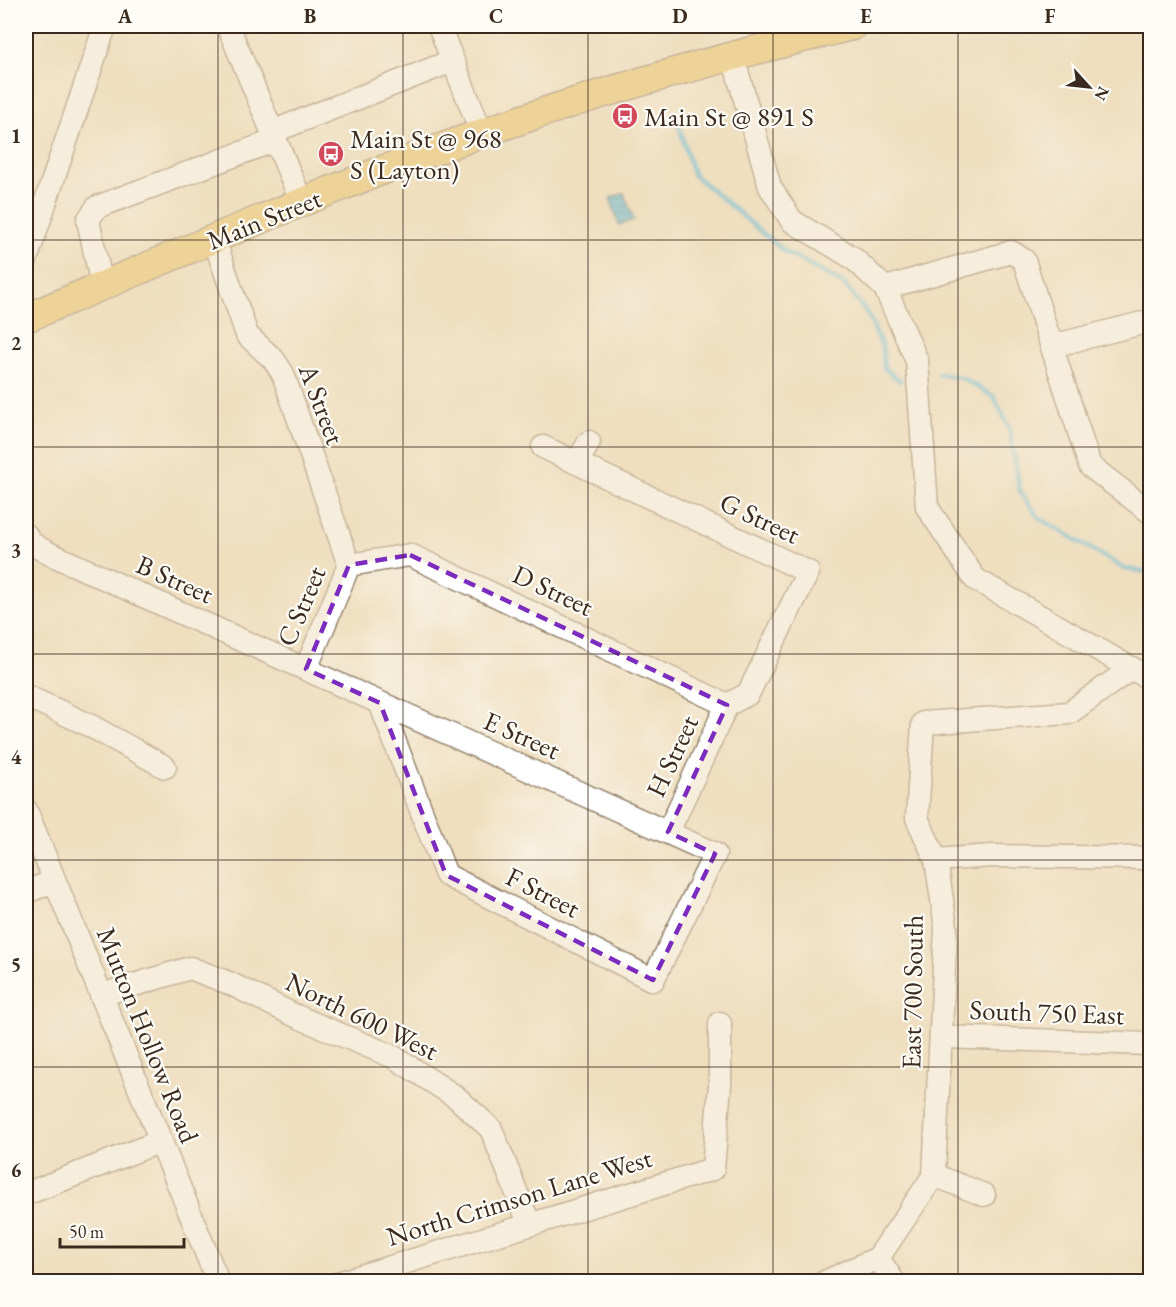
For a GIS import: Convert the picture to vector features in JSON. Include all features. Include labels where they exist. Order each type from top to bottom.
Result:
[{"type":"main road","name":"Main Street","points":[[26,318],[302,203],[482,134],[548,111],[733,57],[784,34],[852,26]]},
{"type":"street","points":[[26,260],[105,26]]},
{"type":"street","points":[[228,26],[302,203]]},
{"type":"street","points":[[439,26],[482,134]]},
{"type":"street","points":[[733,57],[770,187],[792,221],[853,258],[885,288],[917,361],[927,507],[975,579],[1141,674]]},
{"type":"street","points":[[102,286],[88,220],[97,207],[274,136],[452,60]]},
{"type":"street","name":"A Street","points":[[214,239],[247,335],[274,360],[283,374],[349,565]]},
{"type":"street","points":[[885,288],[1011,252],[1024,260],[1090,466],[1150,512]]},
{"type":"street","points":[[1052,346],[1150,321]]},
{"type":"street","points":[[577,463],[588,442]]},
{"type":"street","name":"G Street","points":[[543,447],[808,572],[748,694],[728,705]]},
{"type":"street","name":"B Street","points":[[26,535],[31,543],[46,552],[306,669]]},
{"type":"street","name":"D Street","points":[[349,565],[410,555],[728,705]]},
{"type":"street","name":"C Street","points":[[306,669],[349,565]]},
{"type":"street","name":"E Street","points":[[306,669],[715,854]]},
{"type":"street","name":"East 700 South","points":[[934,1175],[946,927],[936,860],[917,818],[923,723],[1069,713],[1141,674]]},
{"type":"street","points":[[26,696],[89,725],[165,767]]},
{"type":"street","name":"F Street","points":[[380,703],[446,876],[653,980],[715,854]]},
{"type":"street","name":"H Street","points":[[668,832],[728,705]]},
{"type":"street","name":"Mutton Hollow Road","points":[[26,810],[218,1281]]},
{"type":"street","points":[[936,860],[993,856],[1150,858]]},
{"type":"street","points":[[26,892],[54,881]]},
{"type":"street","name":"North 600 West","points":[[101,995],[190,968],[230,982],[296,1016],[394,1057],[456,1096],[491,1130],[529,1223]]},
{"type":"street","name":"North Crimson Lane West","points":[[341,1281],[713,1169],[720,1085],[720,1023]]},
{"type":"street","name":"South 750 East","points":[[941,1037],[1150,1044]]},
{"type":"street","points":[[26,1194],[161,1141]]},
{"type":"street","points":[[825,1281],[838,1278],[878,1258],[934,1175],[984,1195]]},
{"type":"street","points":[[878,1258],[894,1281]]},
{"type":"highlighted area","points":[[410,555],[727,705],[668,832],[715,854],[653,980],[446,875],[380,703],[306,669],[349,565]]},
{"type":"water","points":[[624,193],[634,220],[619,225],[610,198]]},
{"type":"waterway","points":[[676,115],[693,174],[784,251],[844,284],[867,313],[882,346],[884,368],[900,381]]},
{"type":"waterway","points":[[939,374],[962,378],[994,397],[1009,427],[1020,492],[1039,518],[1125,569],[1150,572]]},
{"type":"place","name":"Main St @ 891 S","points":[[625,116]]},
{"type":"place","name":"Main St @ 968 S (Layton)","points":[[331,154]]}]
